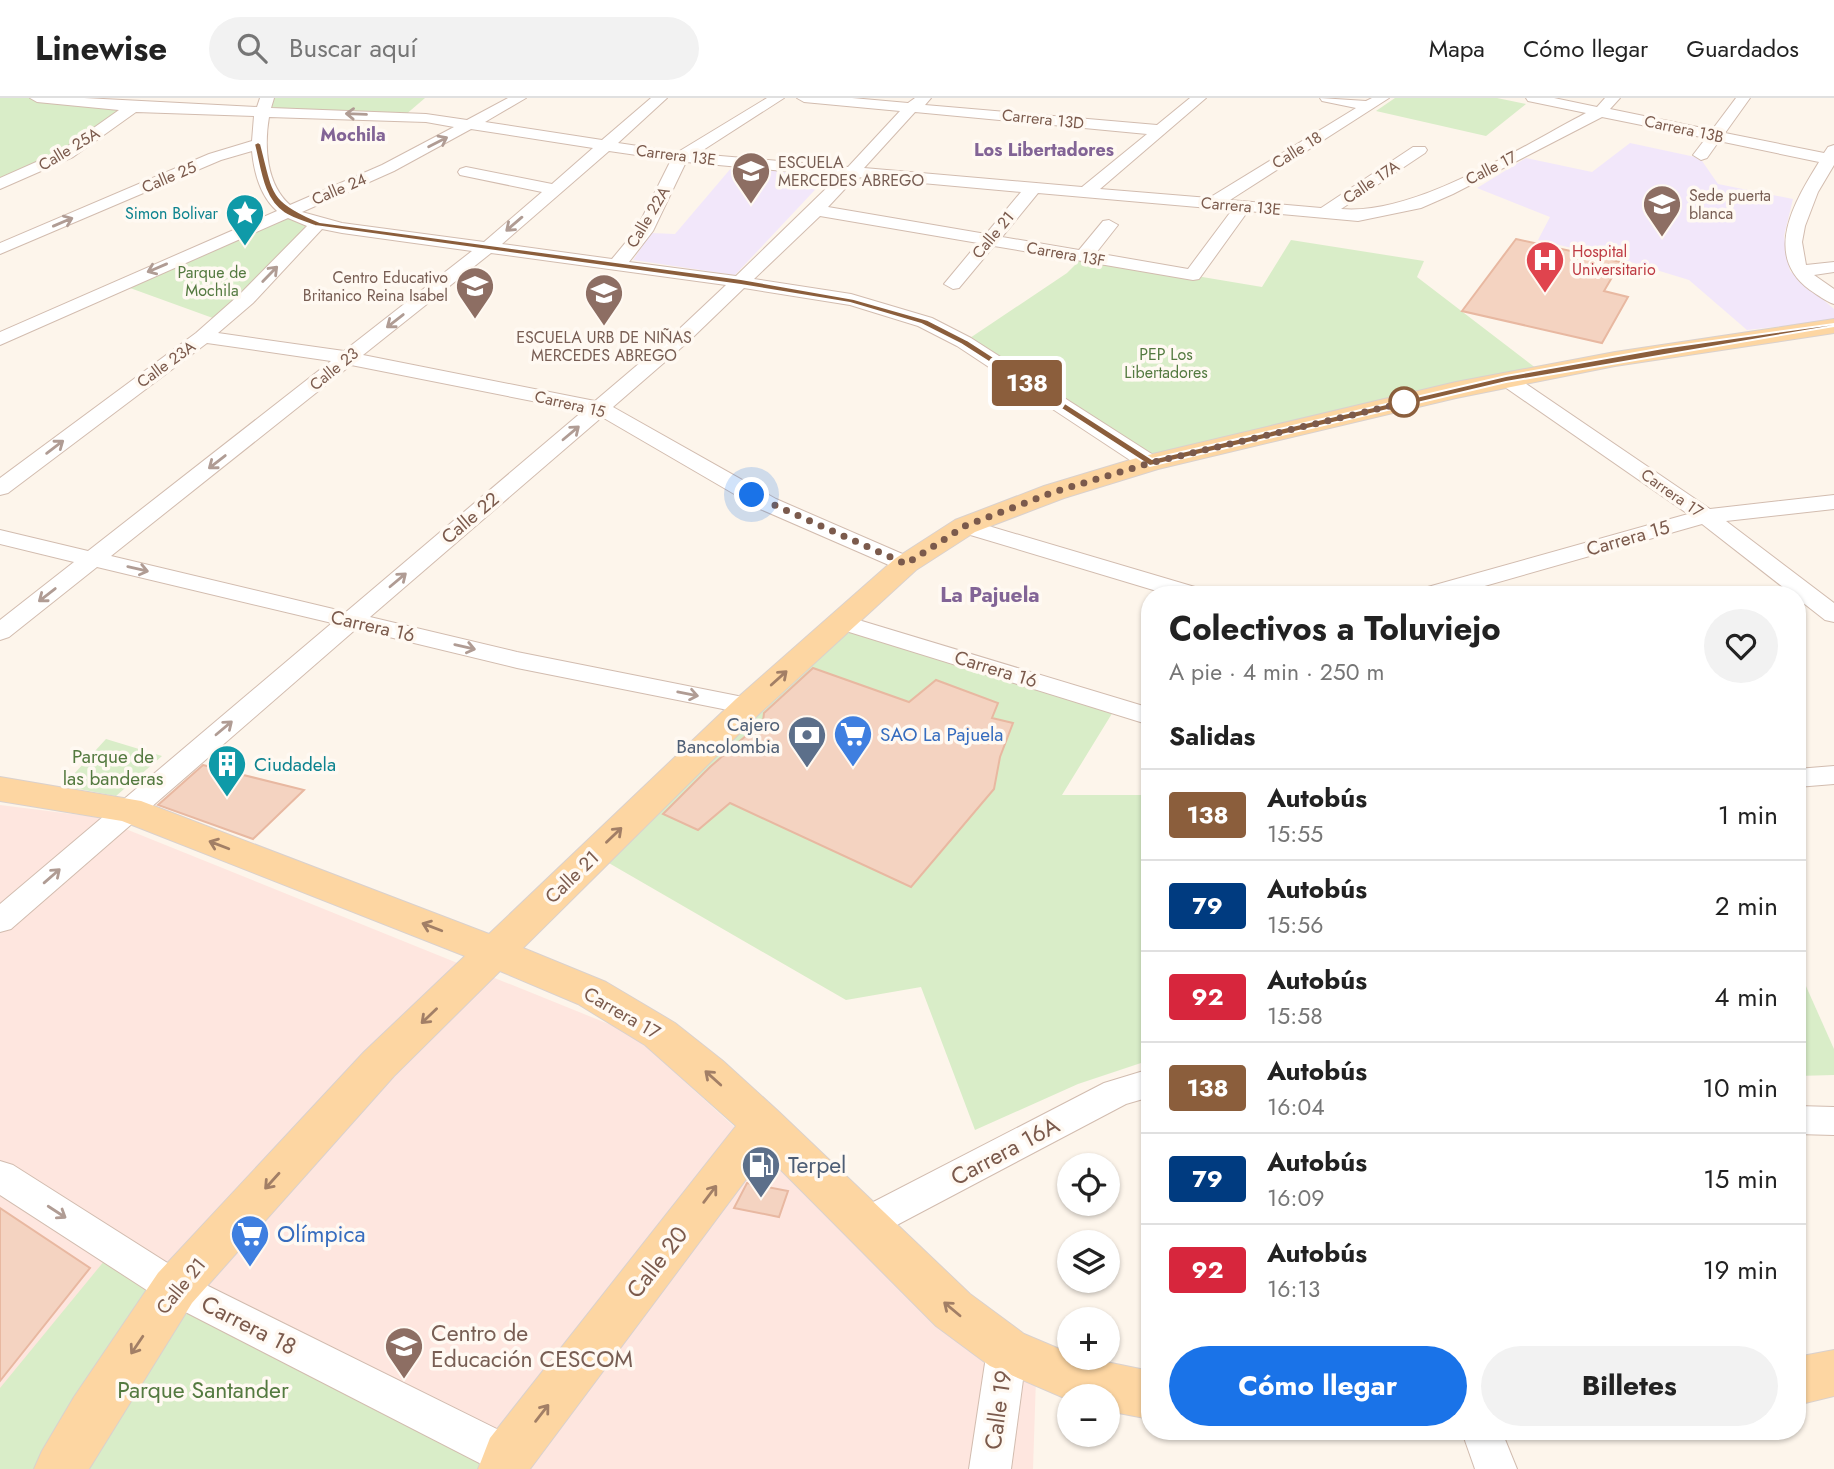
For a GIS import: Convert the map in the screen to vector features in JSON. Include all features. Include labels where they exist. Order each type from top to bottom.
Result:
[{"type":"main road","name":"Calle 21","points":[[60,1469],[92,1414],[175,1288],[379,1064],[748,706],[906,564],[965,526],[1054,492],[1150,463],[1506,379],[1628,356],[1834,326]]},
{"type":"main road","name":"Carrera 17","points":[[0,789],[128,810],[495,952],[592,993],[660,1034],[763,1124],[863,1225],[953,1310],[1007,1350],[1067,1376],[1141,1394]]},
{"type":"main road","name":"Calle 20","points":[[506,1462],[763,1124]]},
{"type":"main road","points":[[1806,1379],[1834,1373]]},
{"type":"main road","name":"Calle 21","points":[[34,1469],[92,1414]]},
{"type":"street","name":"Carrera 13E","points":[[37,98],[133,107],[171,103],[265,104],[404,116],[473,124],[681,157],[1358,216]]},
{"type":"street","name":"Calle 24","points":[[0,339],[388,168],[519,98]]},
{"type":"street","name":"Calle 23","points":[[0,632],[487,248],[660,98]]},
{"type":"street","points":[[681,157],[777,98]]},
{"type":"street","name":"Carrera 13D","points":[[804,98],[918,102],[1038,119],[1157,131]]},
{"type":"street","points":[[1086,192],[1199,98]]},
{"type":"street","points":[[1327,98],[1375,102]]},
{"type":"street","name":"Carrera 13B","points":[[1534,98],[1832,156]]},
{"type":"street","name":"Calle 17","points":[[1358,216],[1415,204],[1447,191],[1600,112],[1613,98]]},
{"type":"street","points":[[1702,155],[1743,98]]},
{"type":"street","name":"Calle 22","points":[[0,920],[600,408],[741,282],[816,210],[918,102]]},
{"type":"street","name":"Calle 18","points":[[1213,203],[1375,102]]},
{"type":"street","points":[[265,104],[258,144],[270,190],[287,212],[318,224],[618,264],[851,300],[925,322],[964,342],[1150,463]]},
{"type":"street","points":[[404,116],[419,104]]},
{"type":"street","points":[[1038,119],[1054,105]]},
{"type":"street","name":"Calle 25A","points":[[0,184],[67,153],[133,107]]},
{"type":"street","name":"Calle 25","points":[[0,249],[215,158],[258,144]]},
{"type":"street","name":"Calle 17A","points":[[1323,214],[1419,150]]},
{"type":"street","points":[[1832,156],[1795,225],[1791,241],[1800,271],[1834,298]]},
{"type":"street","name":"Calle 22A","points":[[618,264],[644,231],[681,157]]},
{"type":"street","points":[[466,172],[554,188]]},
{"type":"street","name":"Calle 21","points":[[953,284],[1034,187]]},
{"type":"street","name":"Carrera 13F","points":[[816,210],[1193,275],[1244,206]]},
{"type":"street","name":"Calle 23A","points":[[0,488],[202,337],[246,299],[318,224]]},
{"type":"street","points":[[1083,257],[1109,225]]},
{"type":"street","points":[[0,229],[20,241]]},
{"type":"street","points":[[1800,271],[1834,267]]},
{"type":"street","name":"Carrera 15","points":[[202,337],[348,358],[600,408],[636,425],[697,465],[752,495],[906,564]]},
{"type":"street","name":"Carrera 17","points":[[1506,379],[1706,516],[1797,586]]},
{"type":"street","name":"Carrera 15","points":[[1458,586],[1706,516],[1834,502]]},
{"type":"street","points":[[965,526],[1166,586]]},
{"type":"street","name":"Carrera 16","points":[[0,537],[517,660],[748,706]]},
{"type":"street","name":"Carrera 17","points":[[1806,593],[1834,615]]},
{"type":"street","name":"Carrera 16","points":[[842,622],[1141,714]]},
{"type":"street","points":[[1806,777],[1834,775]]},
{"type":"street","name":"Carrera 16A","points":[[863,1225],[1116,1093],[1141,1086]]},
{"type":"street","points":[[1806,1120],[1834,1121]]},
{"type":"street","name":"Carrera 18","points":[[0,1175],[175,1288],[506,1462]]},
{"type":"street","name":"Calle 19","points":[[990,1469],[1007,1350]]},
{"type":"street","points":[[1485,1440],[1496,1469]]},
{"type":"shaded area","name":"Sede puerta blanca","points":[[1630,143],[1700,158],[1718,184],[1793,199],[1784,236],[1790,271],[1834,309],[1834,320],[1747,330],[1689,280],[1627,261],[1538,240],[1550,217],[1477,188],[1526,158],[1592,172]]},
{"type":"shaded area","name":"ESCUELA MERCEDES ABREGO","points":[[732,167],[828,176],[735,275],[633,260],[651,233],[675,234]]},
{"type":"shaded area","points":[[0,805],[96,817],[631,1033],[986,1355],[1036,1378],[1033,1469],[0,1469]]},
{"type":"green space","points":[[0,98],[37,98],[133,107],[93,137],[0,184]]},
{"type":"green space","points":[[270,98],[425,98],[404,116],[262,110]]},
{"type":"green space","points":[[1395,98],[1497,98],[1526,104],[1486,136],[1376,111]]},
{"type":"green space","name":"Parque de Mochila","points":[[287,212],[318,224],[221,321],[119,284]]},
{"type":"green space","name":"PEP Los Libertadores","points":[[1291,240],[1424,261],[1417,277],[1541,372],[1150,463],[964,342],[1067,273],[1083,257],[1262,287]]},
{"type":"green space","points":[[842,622],[1116,707],[1062,795],[1141,795],[1141,1063],[1078,1084],[975,1130],[921,987],[846,1000],[595,855]]},
{"type":"green space","name":"Parque de las banderas","points":[[106,739],[162,756],[116,796],[63,786]]},
{"type":"green space","points":[[1806,986],[1834,1049],[1834,1075],[1806,1076]]},
{"type":"green space","name":"Parque Santander","points":[[114,1249],[505,1469],[0,1469],[0,1388]]},
{"type":"building","name":"Hospital Universitario","points":[[1516,239],[1621,262],[1604,291],[1628,297],[1602,343],[1462,311]]},
{"type":"building","name":"SAO La Pajuela","points":[[813,668],[909,702],[936,680],[998,703],[992,718],[1013,723],[1000,757],[994,789],[911,887],[730,803],[698,830],[663,814],[710,767],[763,721],[764,713]]},
{"type":"building","name":"Ciudadela","points":[[203,765],[304,790],[253,839],[158,805]]},
{"type":"building","name":"Terpel","points":[[747,1183],[788,1191],[779,1217],[734,1208]]},
{"type":"building","points":[[0,1208],[90,1268],[0,1381]]},
{"type":"bus line","name":"138","points":[[258,144],[270,190],[278,202],[287,212],[318,224],[741,282],[851,300],[925,322],[964,342],[1150,463],[1506,379],[1736,339],[1834,326]]},
{"type":"place","name":"ESCUELA MERCEDES ABREGO","points":[[751,205]]},
{"type":"place","name":"Sede puerta blanca","points":[[1662,238]]},
{"type":"place","name":"Simon Bolivar","points":[[245,247]]},
{"type":"place","name":"Hospital Universitario","points":[[1545,294]]},
{"type":"place","name":"Centro Educativo Britanico Reina Isabel","points":[[475,320]]},
{"type":"place","name":"ESCUELA URB DE NIÑAS MERCEDES ABREGO","points":[[604,327]]},
{"type":"place","name":"SAO La Pajuela","points":[[853,768]]},
{"type":"place","name":"Cajero Bancolombia","points":[[807,769]]},
{"type":"place","name":"Ciudadela","points":[[227,798]]},
{"type":"place","name":"Terpel","points":[[761,1199]]},
{"type":"place","name":"Olímpica","points":[[250,1268]]},
{"type":"place","name":"Centro de Educación CESCOM","points":[[404,1380]]},
{"type":"district","name":"Mochila","points":[[353,135]]},
{"type":"district","name":"Los Libertadores","points":[[1044,150]]},
{"type":"district","name":"La Pajuela","points":[[990,595]]},
{"type":"route","points":[[752,495],[906,564],[965,526],[1054,492],[1150,463],[1407,402],[1404,402]]}]
